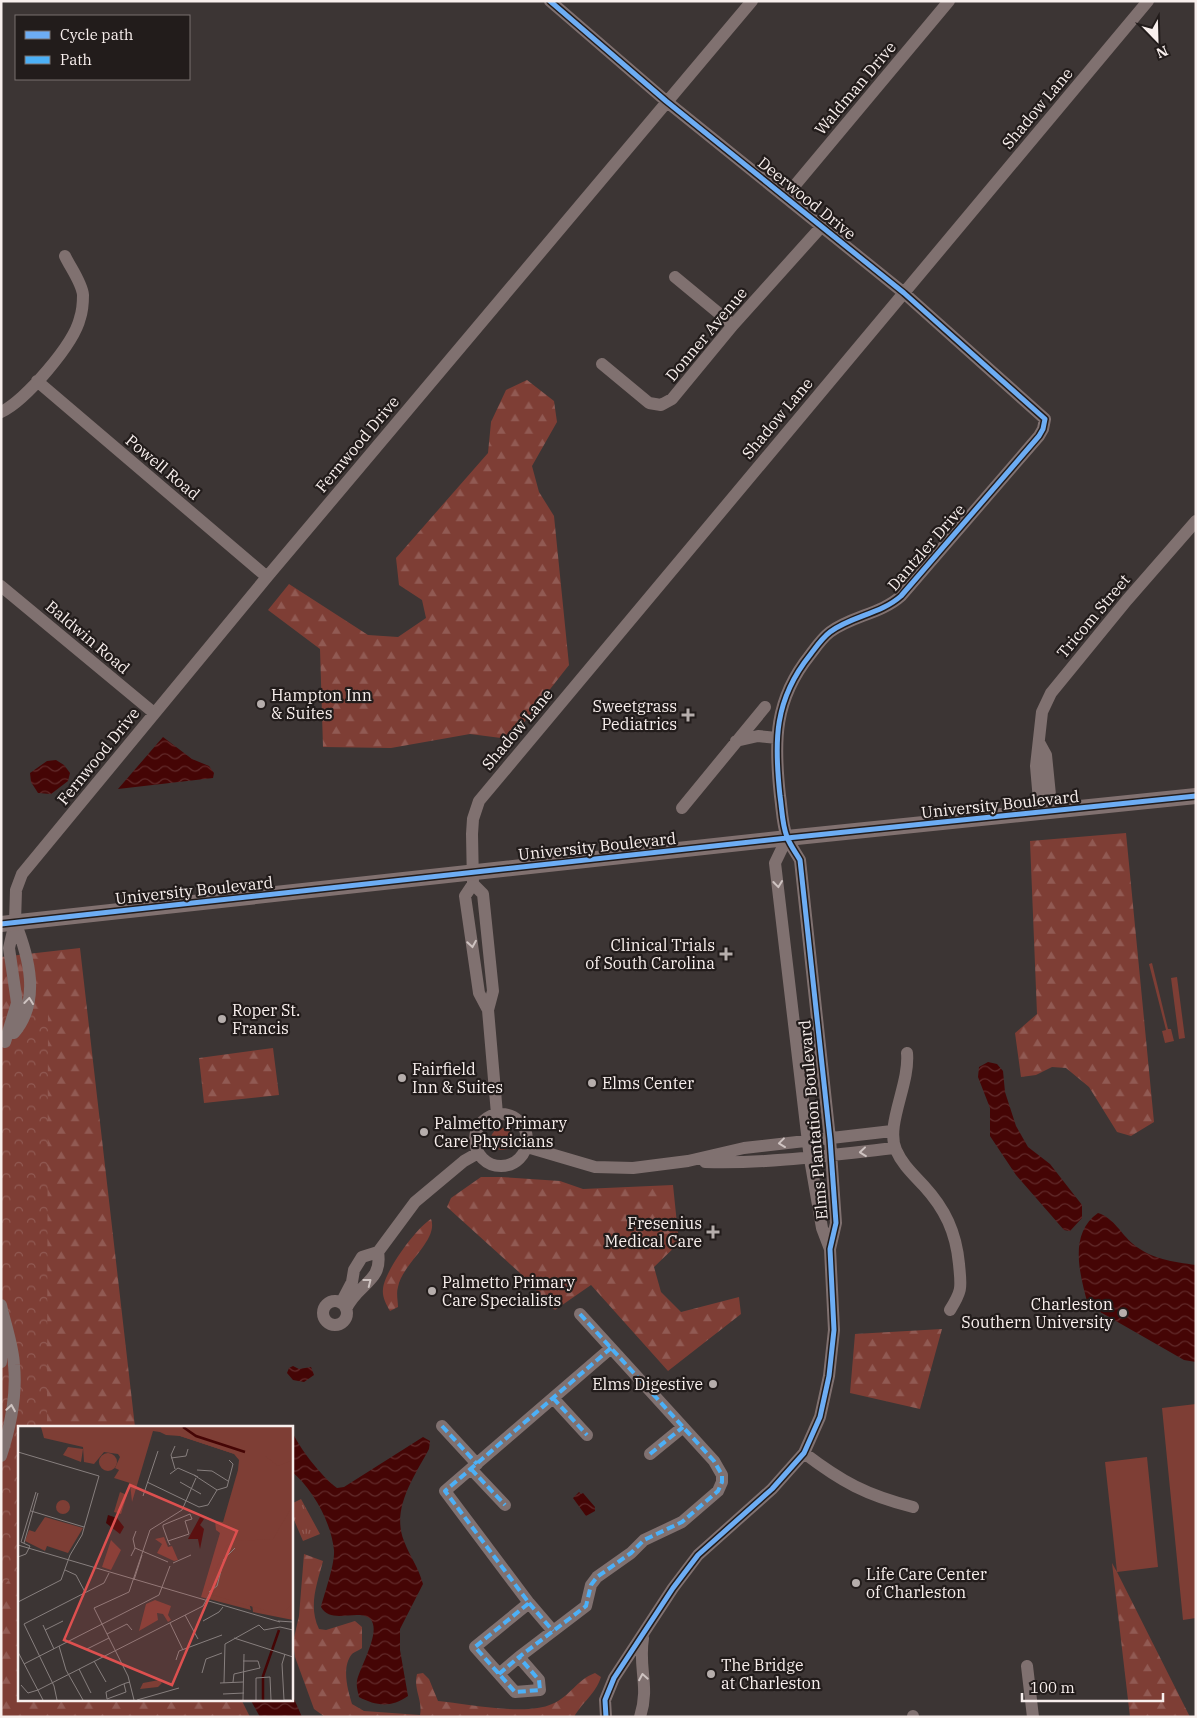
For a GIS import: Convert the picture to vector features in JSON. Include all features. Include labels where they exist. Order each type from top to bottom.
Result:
[{"type":"main road","name":"University Boulevard","points":[[8,923],[472,878],[787,838],[1196,796]]},
{"type":"street","name":"Deerwood Drive","points":[[550,1],[666,102],[786,196],[904,293],[1045,418]]},
{"type":"street","name":"Fernwood Drive","points":[[3,1045],[17,1029],[29,1008],[30,989],[25,946],[8,923],[22,874],[267,577],[752,1]]},
{"type":"street","name":"Waldman Drive","points":[[786,196],[950,1]]},
{"type":"street","name":"Shadow Lane","points":[[472,878],[473,819],[479,801],[485,792],[1148,1]]},
{"type":"street","name":"Donner Avenue","points":[[602,364],[649,403],[661,405],[679,392],[733,325],[822,226]]},
{"type":"street","points":[[1,412],[14,406],[64,350],[80,320],[83,294],[65,256]]},
{"type":"street","points":[[676,277],[733,325]]},
{"type":"street","name":"Powell Road","points":[[37,381],[267,577]]},
{"type":"street","name":"Dantzler Drive","points":[[787,838],[778,775],[777,738],[781,709],[790,685],[800,667],[824,637],[842,625],[891,605],[901,596],[1039,436],[1043,429],[1045,418]]},
{"type":"street","name":"Tricom Street","points":[[1040,812],[1036,766],[1040,744],[1042,712],[1051,693],[1127,600],[1193,530]]},
{"type":"street","name":"Baldwin Road","points":[[1,586],[154,713]]},
{"type":"street","points":[[682,808],[765,707]]},
{"type":"street","points":[[736,741],[758,736],[777,738]]},
{"type":"street","name":"Tricom Street","points":[[1040,744],[1046,755],[1050,795]]},
{"type":"street","name":"Elms Plantation Boulevard","points":[[606,1717],[605,1700],[614,1678],[673,1588],[698,1555],[772,1489],[804,1453],[820,1417],[829,1376],[834,1330],[830,1249],[836,1222],[830,1139],[800,860],[787,838]]},
{"type":"street","name":"Elms Plantation Boulevard","points":[[787,838],[775,863],[810,1159],[822,1228],[830,1249]]},
{"type":"street","points":[[472,878],[465,896],[479,993],[488,1010]]},
{"type":"street","points":[[472,878],[483,894],[493,991],[488,1010],[497,1114]]},
{"type":"street","points":[[906,1053],[907,1076],[892,1132],[895,1148],[904,1164],[926,1188],[950,1221],[957,1246],[961,1292],[950,1310]]},
{"type":"street","points":[[505,1114],[520,1121],[528,1136],[527,1147],[520,1159],[506,1166],[490,1164],[478,1153],[475,1136],[478,1129],[489,1116],[505,1114]]},
{"type":"street","points":[[527,1147],[595,1167],[633,1168],[688,1161],[744,1148],[892,1132]]},
{"type":"street","points":[[688,1161],[737,1163],[810,1159],[895,1148]]},
{"type":"street","points":[[378,1252],[378,1271],[343,1306],[352,1282],[354,1270],[362,1257],[378,1252],[415,1202],[464,1161],[478,1153]]},
{"type":"street","points":[[1,1362],[2,1307]]},
{"type":"street","points":[[1,1456],[7,1439],[13,1398],[14,1365],[2,1307]]},
{"type":"street","points":[[499,1674],[586,1606],[591,1585],[597,1577],[631,1554],[644,1540],[682,1522],[718,1491],[722,1482],[722,1475],[714,1461],[580,1314]]},
{"type":"street","points":[[553,1631],[529,1603],[445,1491],[611,1348]]},
{"type":"street","points":[[553,1398],[587,1435]]},
{"type":"street","points":[[442,1426],[505,1505]]},
{"type":"street","points":[[650,1454],[682,1427]]},
{"type":"street","points":[[804,1453],[852,1486],[876,1498],[912,1507]]},
{"type":"street","points":[[520,1657],[539,1680],[540,1690],[515,1692],[474,1647],[529,1603]]},
{"type":"street","name":"Elms Plantation Boulevard","points":[[640,1717],[646,1700],[640,1657],[643,1636]]},
{"type":"street","points":[[1027,1666],[1033,1717]]},
{"type":"green space","points":[[527,380],[554,401],[557,422],[532,466],[539,492],[554,516],[569,665],[522,725],[501,738],[470,734],[391,748],[323,747],[320,649],[268,610],[289,584],[368,635],[398,637],[426,618],[422,600],[399,585],[396,558],[488,453],[491,422],[506,390]]},
{"type":"green space","points":[[1126,833],[1154,1122],[1131,1136],[1117,1132],[1089,1087],[1066,1068],[1052,1067],[1036,1075],[1021,1077],[1015,1033],[1037,1014],[1030,841]]},
{"type":"green space","points":[[80,948],[135,1426],[18,1426],[18,1700],[242,1700],[250,1717],[1,1717],[1,957]]},
{"type":"green space","points":[[1152,963],[1168,1029],[1171,1029],[1174,1041],[1165,1043],[1162,1031],[1166,1030],[1149,964]]},
{"type":"green space","points":[[1177,977],[1185,1038],[1179,1039],[1171,978]]},
{"type":"green space","points":[[48,1011],[47,1426],[18,1426],[18,1569],[1,1589],[1,1017]]},
{"type":"green space","points":[[273,1048],[279,1095],[204,1103],[199,1058]]},
{"type":"green space","points":[[502,1128],[510,1131],[513,1139],[510,1147],[502,1150],[494,1147],[491,1139],[494,1131]]},
{"type":"green space","points":[[481,1177],[560,1181],[583,1189],[673,1185],[679,1243],[654,1267],[661,1292],[681,1312],[739,1297],[741,1314],[668,1371],[591,1285],[555,1310],[520,1273],[447,1207],[451,1198]]},
{"type":"green space","points":[[431,1219],[430,1235],[401,1278],[397,1292],[398,1307],[390,1311],[383,1292],[389,1272],[409,1241]]},
{"type":"green space","points":[[942,1329],[920,1409],[850,1393],[855,1334]]},
{"type":"green space","points":[[1196,1404],[1196,1618],[1183,1620],[1162,1408]]},
{"type":"green space","points":[[1147,1457],[1158,1567],[1117,1572],[1105,1462]]},
{"type":"green space","points":[[301,1499],[320,1534],[303,1541],[292,1515],[292,1504]]},
{"type":"green space","points":[[304,1554],[323,1561],[314,1603],[314,1612],[319,1629],[326,1630],[355,1621],[362,1627],[362,1648],[352,1654],[346,1672],[347,1686],[352,1704],[364,1711],[420,1715],[421,1710],[416,1679],[417,1674],[423,1673],[429,1679],[438,1701],[513,1709],[528,1709],[552,1704],[559,1701],[588,1676],[595,1673],[601,1677],[574,1717],[325,1717],[314,1709],[295,1657],[293,1642],[299,1616]]},
{"type":"green space","points":[[1112,1563],[1117,1572],[1190,1717],[1130,1717]]},
{"type":"water","points":[[163,737],[192,759],[209,766],[214,773],[213,778],[118,789]]},
{"type":"water","points":[[56,760],[64,765],[70,773],[68,781],[51,794],[38,793],[31,782],[30,773],[47,761]]},
{"type":"water","points":[[988,1062],[997,1064],[1003,1071],[1005,1092],[1016,1126],[1028,1147],[1050,1164],[1082,1205],[1082,1218],[1070,1231],[1064,1230],[1016,1175],[990,1136],[990,1108],[978,1077],[979,1067]]},
{"type":"water","points":[[1098,1213],[1113,1222],[1133,1244],[1147,1253],[1171,1261],[1196,1265],[1196,1362],[1184,1360],[1088,1305],[1080,1268],[1080,1243],[1083,1232],[1089,1222]]},
{"type":"water","points":[[293,1366],[299,1369],[311,1367],[314,1375],[304,1382],[293,1380],[287,1373],[289,1368]]},
{"type":"water","points":[[292,1431],[311,1461],[324,1477],[337,1488],[344,1487],[423,1437],[430,1441],[429,1449],[406,1494],[400,1517],[404,1541],[423,1584],[400,1629],[400,1650],[408,1696],[402,1700],[390,1704],[377,1704],[359,1697],[357,1681],[371,1643],[373,1624],[369,1618],[360,1615],[338,1616],[328,1614],[321,1607],[331,1570],[334,1550],[325,1517],[307,1487],[292,1472]]},
{"type":"water","points":[[579,1492],[583,1493],[595,1507],[595,1511],[586,1516],[573,1498]]},
{"type":"water","points":[[292,1694],[302,1717],[260,1717],[251,1700],[292,1700]]},
{"type":"marked path","points":[[580,1314],[714,1461],[722,1475],[722,1482],[718,1491],[682,1522],[644,1540],[631,1553],[597,1577],[591,1585],[586,1606],[519,1657],[539,1680],[540,1690],[515,1692],[475,1647],[529,1603],[445,1491],[611,1348]]},
{"type":"marked path","points":[[553,1398],[587,1435]]},
{"type":"marked path","points":[[442,1426],[477,1464]]},
{"type":"marked path","points":[[650,1454],[683,1427]]},
{"type":"marked path","points":[[471,1469],[505,1505]]},
{"type":"marked path","points":[[529,1603],[553,1631]]},
{"type":"marked path","points":[[499,1674],[519,1657]]},
{"type":"cycle path","points":[[550,1],[666,101],[904,293],[1045,419],[1039,436],[901,596],[884,607],[838,627],[822,640],[798,672],[789,688],[783,705],[777,739],[780,796],[785,832],[800,860],[830,1139],[836,1223],[830,1249],[834,1330],[829,1376],[820,1417],[804,1453],[772,1489],[698,1555],[673,1588],[614,1678],[605,1700],[606,1717]]},
{"type":"cycle path","points":[[1,924],[787,838],[1196,796]]},
{"type":"place","name":"Hampton Inn & Suites","points":[[261,704]]},
{"type":"place","name":"Sweetgrass Pediatrics","points":[[688,715]]},
{"type":"place","name":"Clinical Trials of South Carolina","points":[[726,954]]},
{"type":"place","name":"Roper St. Francis","points":[[222,1019]]},
{"type":"place","name":"Fairfield Inn & Suites","points":[[402,1078]]},
{"type":"place","name":"Elms Center","points":[[592,1083]]},
{"type":"place","name":"Palmetto Primary Care Physicians","points":[[424,1132]]},
{"type":"place","name":"Fresenius Medical Care","points":[[713,1232]]},
{"type":"place","name":"Palmetto Primary Care Specialists","points":[[432,1291]]},
{"type":"place","name":"Charleston Southern University","points":[[1123,1313]]},
{"type":"place","name":"Elms Digestive","points":[[713,1384]]},
{"type":"place","name":"Life Care Center of Charleston","points":[[856,1583]]},
{"type":"place","name":"The Bridge at Charleston","points":[[711,1674]]}]
